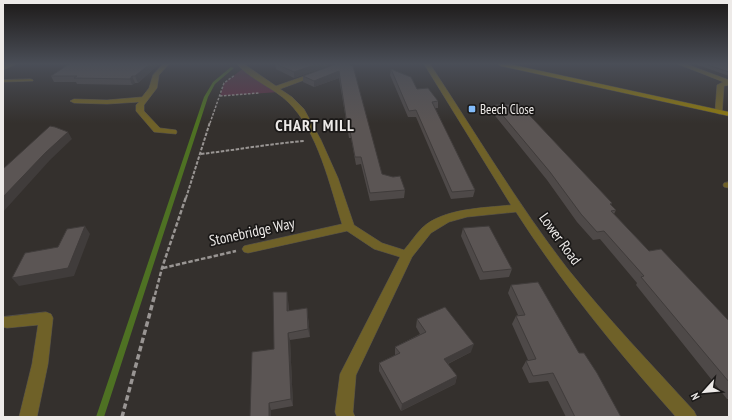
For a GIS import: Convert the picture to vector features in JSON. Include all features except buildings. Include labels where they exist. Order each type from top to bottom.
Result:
[{"type":"main road","points":[[590,84],[729,114]]},
{"type":"street","points":[[154,84],[153,88],[142,99],[140,111],[145,119],[157,130],[173,132]]},
{"type":"street","points":[[267,84],[301,111],[317,140],[333,178],[349,227],[359,235],[378,246],[407,255]]},
{"type":"street","points":[[277,91],[296,84]]},
{"type":"street","name":"Lower Road","points":[[439,84],[518,208],[562,271],[641,367],[688,417]]},
{"type":"street","points":[[719,112],[722,85],[725,84]]},
{"type":"street","points":[[74,101],[107,102],[142,99]]},
{"type":"street","points":[[346,417],[344,412],[348,374],[407,255],[427,230],[445,219],[467,213],[518,208]]},
{"type":"street","name":"Stonebridge Way","points":[[248,248],[349,227]]},
{"type":"street","points":[[7,322],[46,318],[40,364],[28,417]]},
{"type":"path","points":[[122,417],[162,268],[224,84]]},
{"type":"path","points":[[220,96],[277,91]]},
{"type":"path","points":[[201,154],[242,149],[253,146],[317,140]]},
{"type":"path","name":"Stonebridge Way","points":[[162,268],[248,248]]},
{"type":"shaded area","points":[[224,84],[268,84],[279,92],[220,96]]},
{"type":"waterway","points":[[100,417],[206,97],[214,84]]},
{"type":"place","name":"Beech Close","points":[[472,109]]},
{"type":"district","name":"CHART MILL","points":[[315,125]]}]
